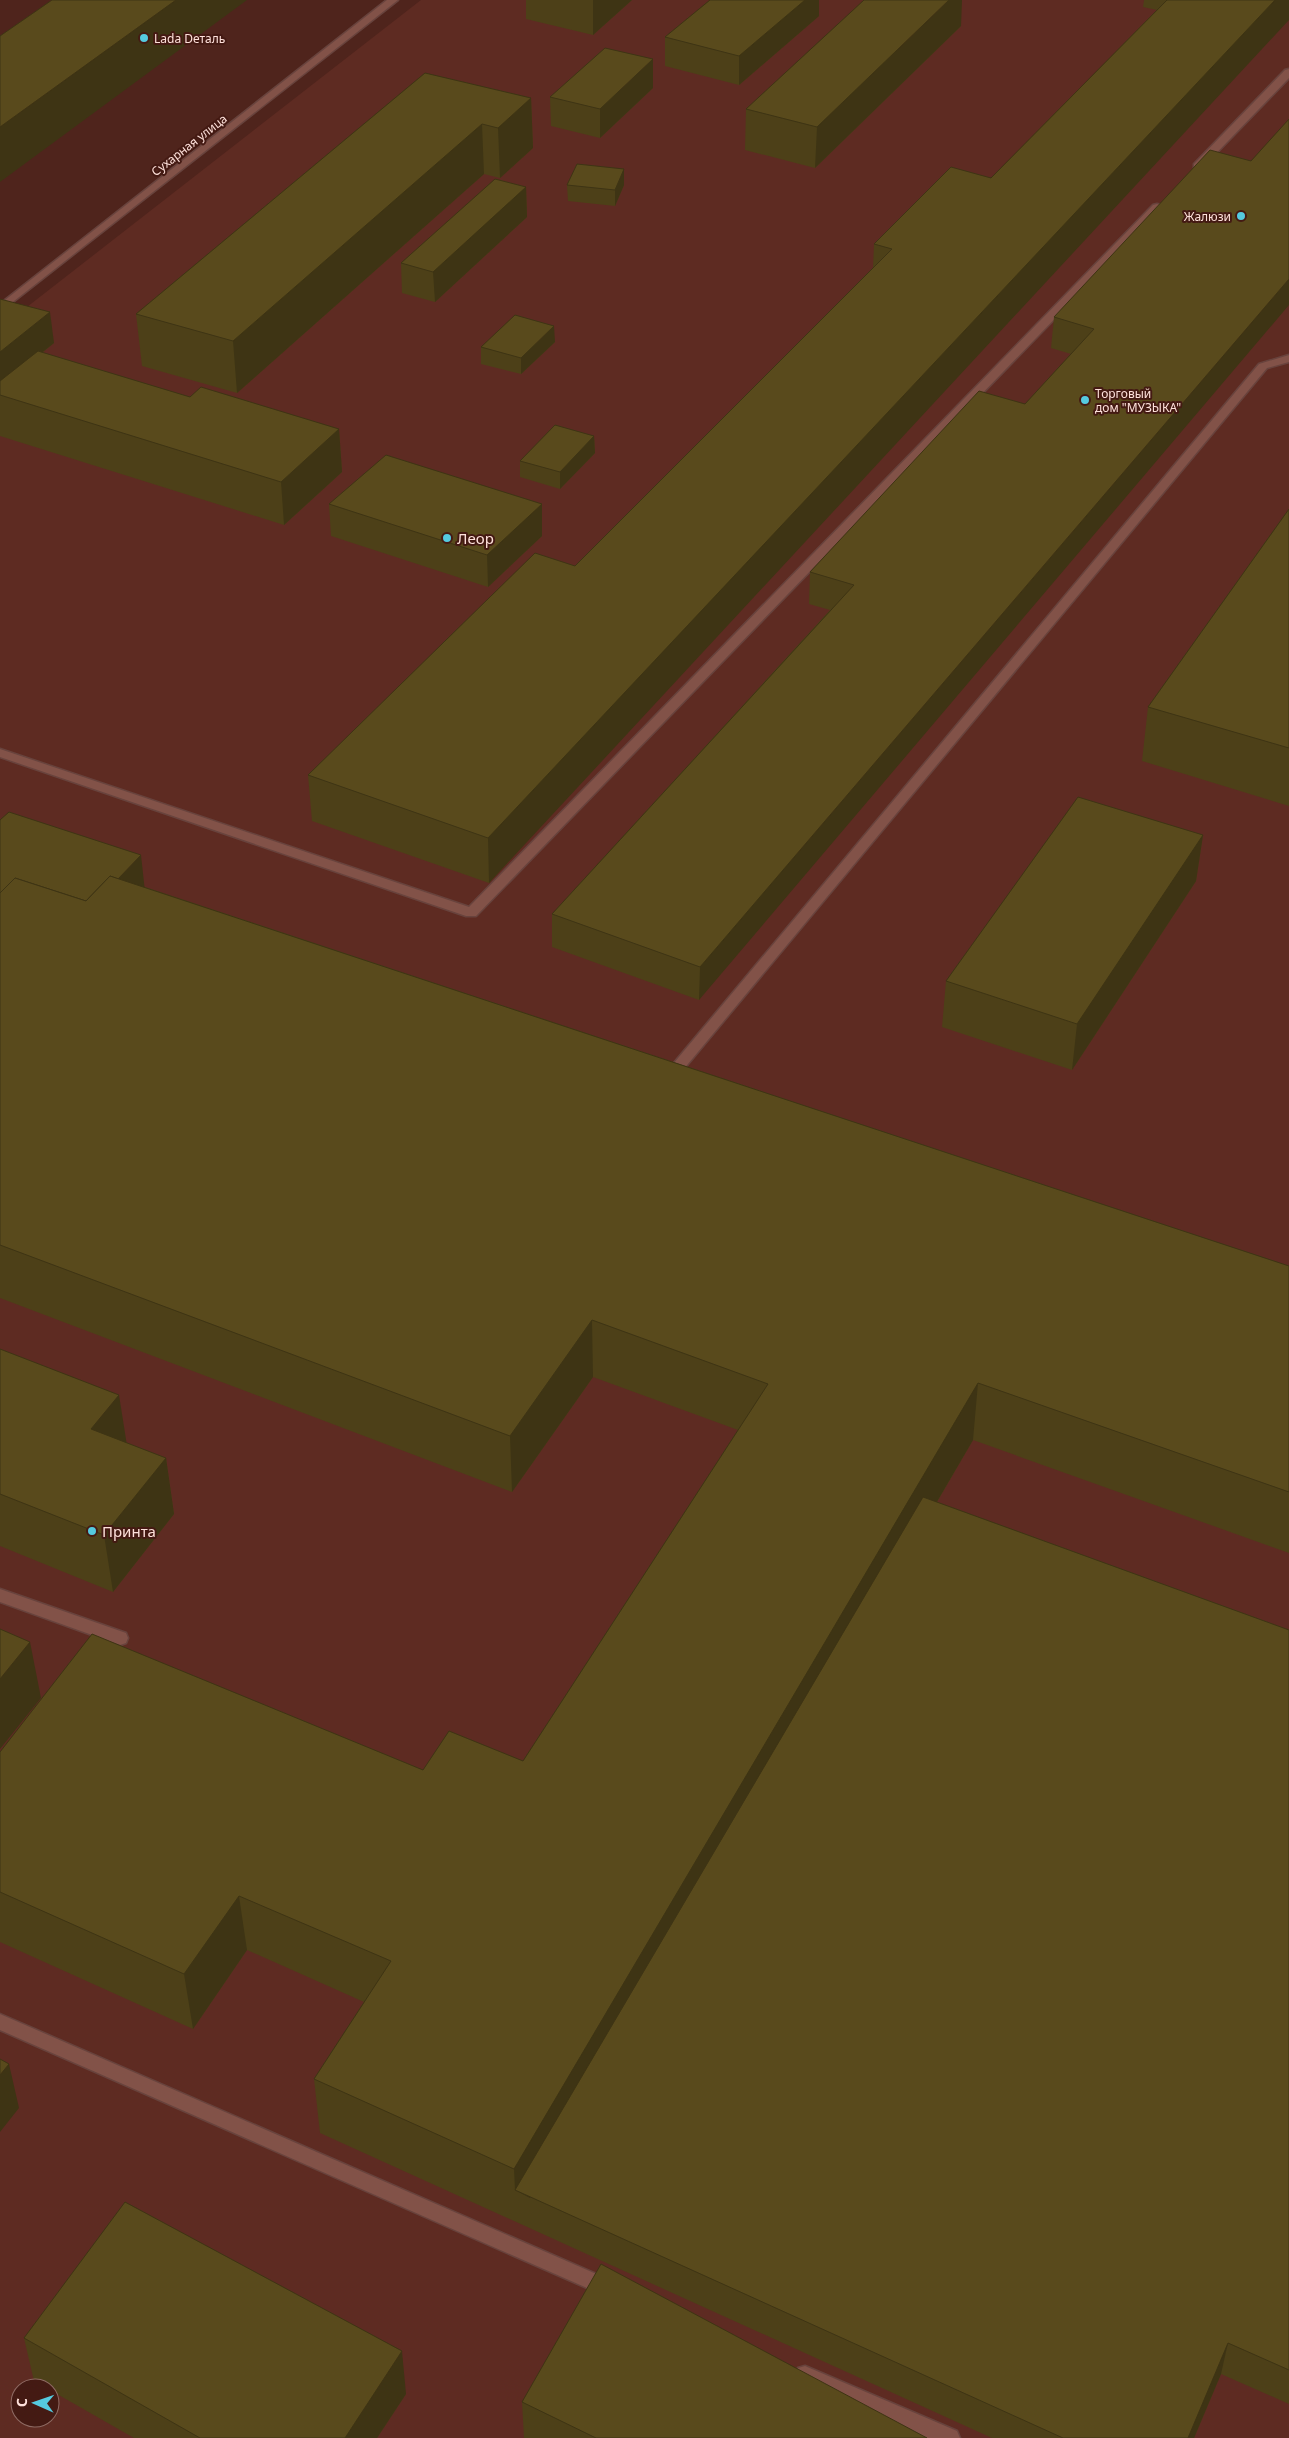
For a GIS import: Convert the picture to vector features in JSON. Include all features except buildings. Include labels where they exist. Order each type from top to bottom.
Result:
[{"type":"street","name":"Сухарная улица","points":[[0,309],[393,0]]},
{"type":"street","points":[[1192,172],[1289,72]]},
{"type":"street","points":[[0,753],[471,913],[1164,200]]},
{"type":"street","points":[[668,1093],[659,1090],[1263,366],[1289,358]]},
{"type":"street","points":[[0,1595],[120,1638]]},
{"type":"street","points":[[0,2022],[630,2298]]},
{"type":"street","points":[[786,2366],[950,2438]]},
{"type":"shaded area","points":[[421,0],[1289,0],[1289,2438],[0,2438],[0,328]]},
{"type":"place","name":"Lada Dеталь","points":[[144,38]]},
{"type":"place","name":"Жалюзи","points":[[1241,216]]},
{"type":"place","name":"Торговый дом \"МУЗЫКА\"","points":[[1085,400]]},
{"type":"place","name":"Леор","points":[[447,538]]},
{"type":"place","name":"Принта","points":[[92,1531]]}]
